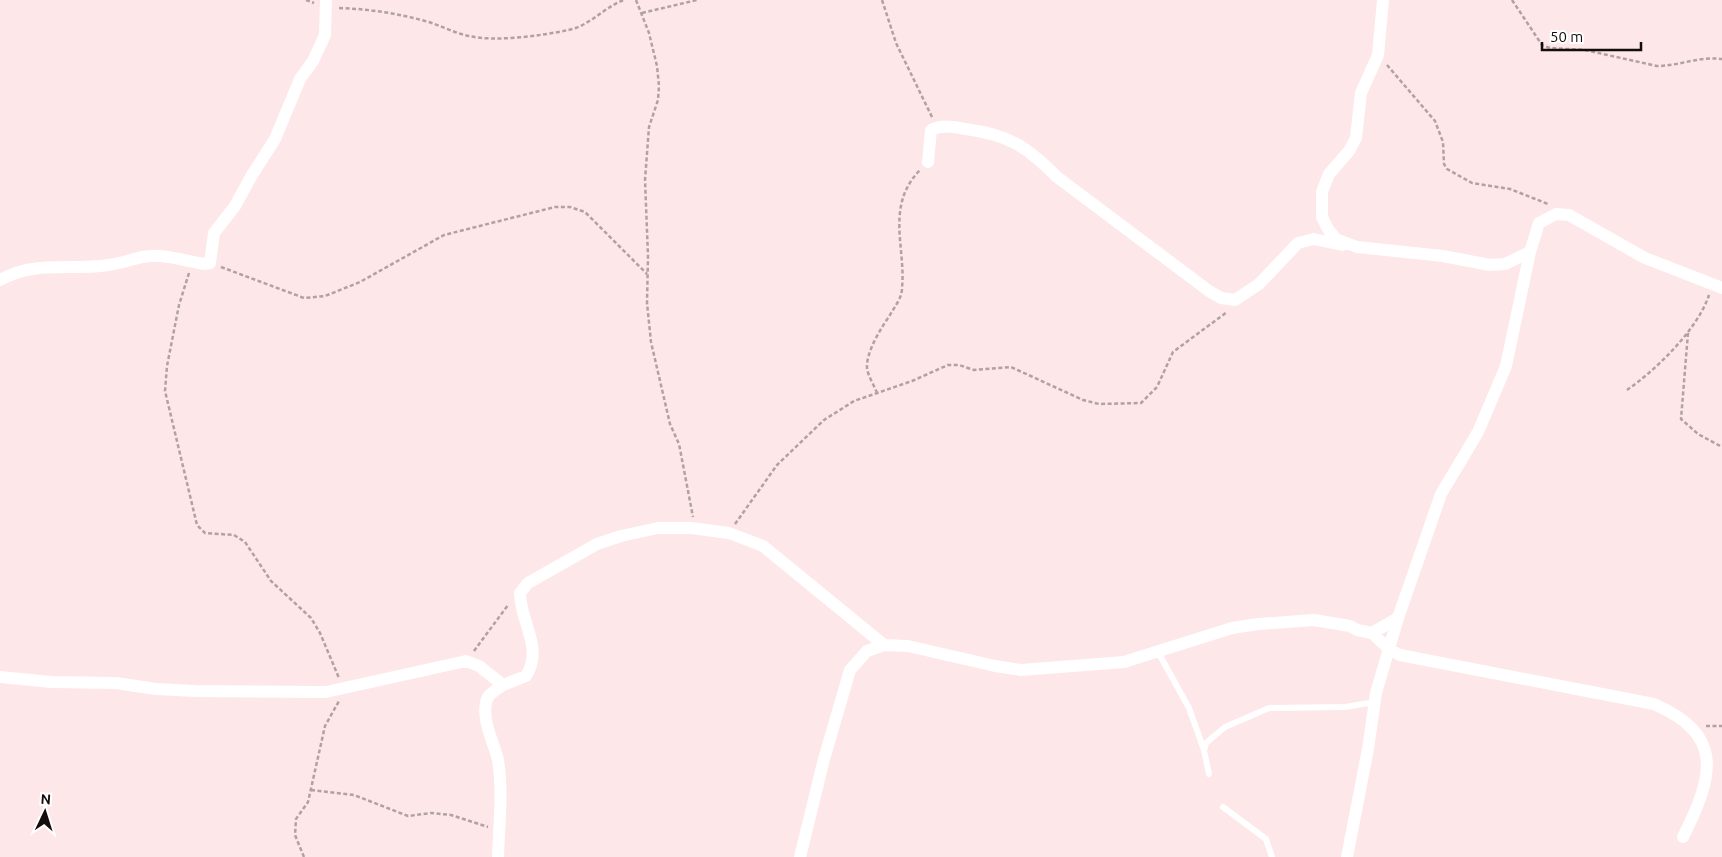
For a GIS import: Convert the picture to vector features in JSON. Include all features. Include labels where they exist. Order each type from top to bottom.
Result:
[{"type":"street","points":[[1357,248],[1336,239],[1328,229],[1322,216],[1322,192],[1329,174],[1349,151],[1356,138],[1361,93],[1378,55],[1383,0]]},
{"type":"street","points":[[0,280],[19,270],[110,265],[139,256],[160,256],[210,263],[214,233],[235,206],[252,174],[275,139],[300,79],[313,61],[325,34],[326,4]]},
{"type":"street","points":[[928,162],[932,130],[943,126],[994,133],[1007,137],[1040,160],[1057,177],[1209,291],[1228,300],[1242,297],[1259,284],[1298,243],[1314,239],[1357,248],[1443,256],[1490,265],[1505,264],[1530,252]]},
{"type":"street","points":[[1347,857],[1375,702],[1398,618],[1441,494],[1478,432],[1506,366],[1530,252],[1539,223],[1556,214],[1569,215],[1645,258],[1717,286]]},
{"type":"street","points":[[498,857],[500,789],[498,761],[486,713],[486,703],[491,693],[503,684],[526,676],[534,655],[520,605],[520,593],[528,583],[597,544],[658,528],[696,528],[748,538],[763,546],[884,645]]},
{"type":"street","points":[[1372,633],[1398,618]]},
{"type":"street","points":[[800,857],[826,750],[850,670],[867,651],[884,645],[908,646],[1021,670],[1124,662],[1232,628],[1284,620],[1314,620],[1350,626],[1357,630],[1372,633],[1389,649],[1400,655],[1654,704],[1674,710],[1699,726],[1711,740],[1716,755],[1715,771],[1708,790],[1683,837]]},
{"type":"street","points":[[0,677],[50,682],[116,683],[156,689],[205,692],[326,692],[466,661],[479,666],[503,684]]},
{"type":"lane","points":[[1158,652],[1189,708],[1204,750],[1209,774]]},
{"type":"lane","points":[[1204,750],[1206,743],[1225,726],[1269,708],[1345,707],[1375,702]]},
{"type":"lane","points":[[1224,807],[1266,839],[1272,857]]},
{"type":"path","points":[[326,4],[375,9],[426,21],[471,36],[496,38],[568,30],[583,25],[605,9],[624,0]]},
{"type":"path","points":[[636,0],[642,12],[658,66],[659,86],[658,100],[649,127],[645,180],[647,303],[651,342],[670,424],[679,444],[696,528]]},
{"type":"path","points":[[642,12],[697,0]]},
{"type":"path","points":[[882,0],[896,43],[932,114],[932,130]]},
{"type":"path","points":[[1512,0],[1542,45],[1550,48],[1585,50],[1657,66],[1668,66],[1699,59],[1722,59]]},
{"type":"path","points":[[1378,55],[1435,121],[1443,142],[1444,164],[1454,175],[1472,183],[1510,190],[1549,204],[1569,215]]},
{"type":"path","points":[[878,393],[867,367],[870,353],[899,301],[902,289],[898,230],[900,210],[909,181],[928,162]]},
{"type":"path","points":[[210,263],[304,298],[325,296],[368,278],[444,235],[555,207],[562,207],[585,212],[648,274]]},
{"type":"path","points":[[193,262],[179,305],[167,366],[165,391],[174,436],[190,488],[197,525],[205,533],[234,535],[245,542],[271,581],[311,618],[320,632],[336,673],[346,689],[325,726],[308,802],[296,819],[294,826],[304,857]]},
{"type":"path","points":[[1627,390],[1642,380],[1688,332],[1704,310],[1717,286]]},
{"type":"path","points":[[729,533],[776,464],[824,420],[854,401],[912,381],[948,365],[959,365],[974,370],[1011,367],[1076,397],[1099,404],[1141,403],[1157,387],[1173,352],[1201,329],[1218,319],[1242,297]]},
{"type":"path","points":[[1688,332],[1682,419],[1698,434],[1722,447]]},
{"type":"path","points":[[466,661],[520,593]]},
{"type":"path","points":[[1699,726],[1722,726]]},
{"type":"path","points":[[310,790],[354,795],[408,816],[431,813],[451,815],[499,831]]}]
